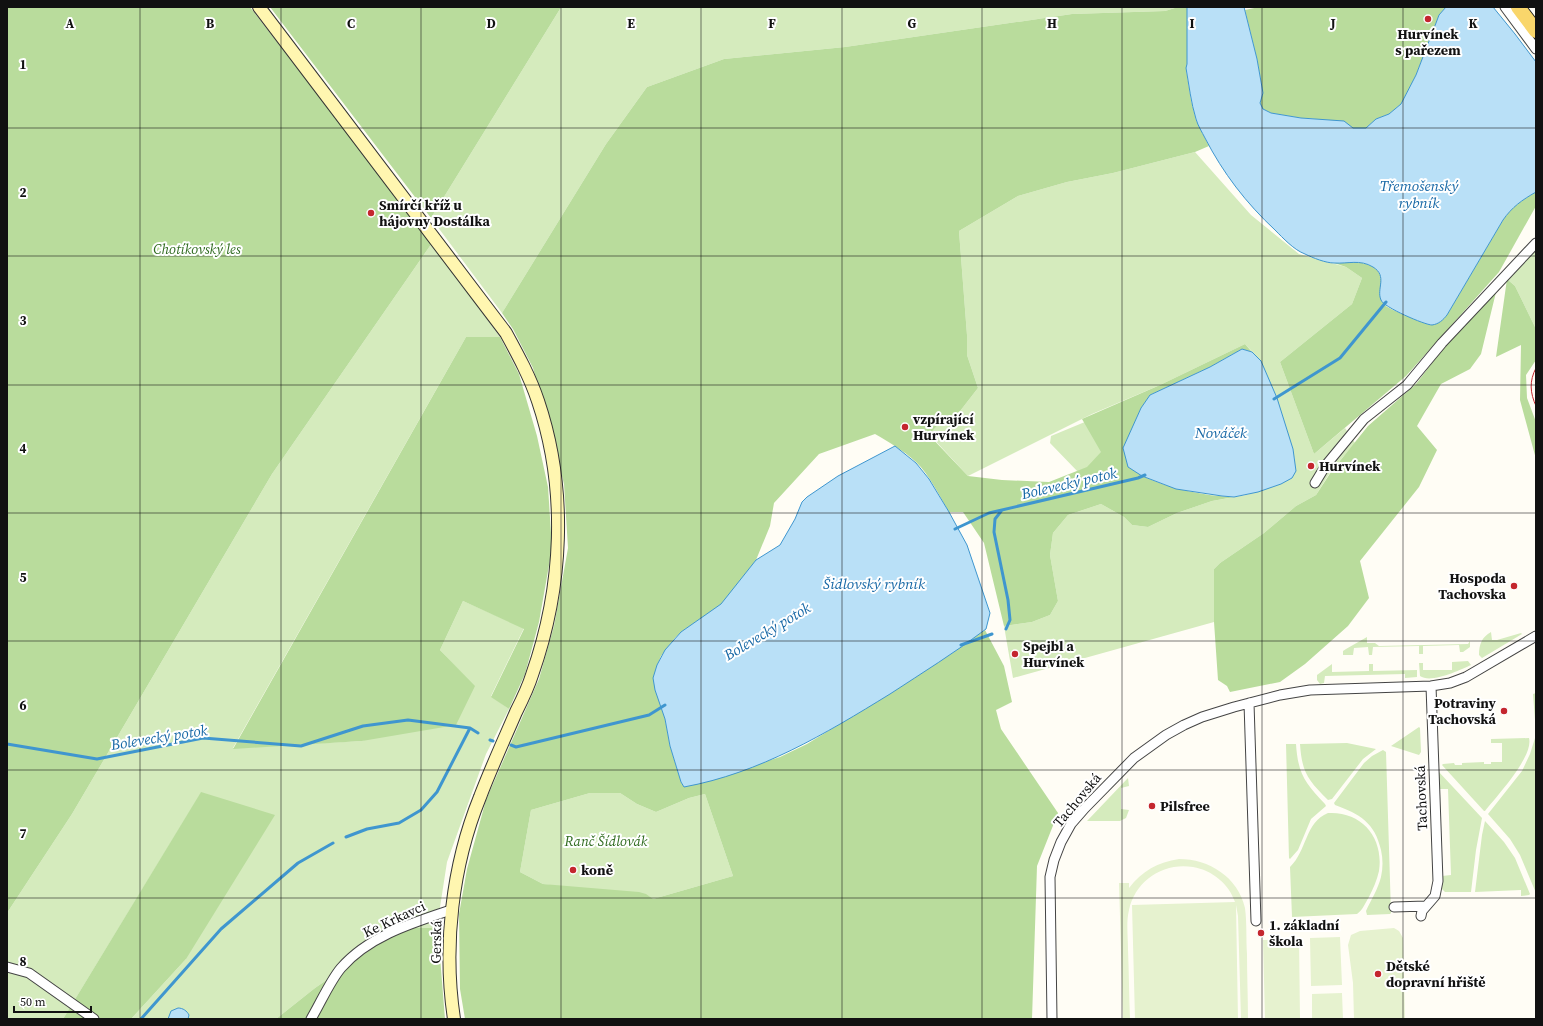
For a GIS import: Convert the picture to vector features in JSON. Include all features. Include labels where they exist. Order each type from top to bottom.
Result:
[{"type":"main road","points":[[1518,7],[1536,31]]},
{"type":"street","name":"Gerská","points":[[259,7],[506,333],[526,371],[538,402],[553,458],[558,504],[557,569],[547,624],[532,677],[479,798],[469,828],[460,867],[451,910],[450,968],[454,1019]]},
{"type":"street","points":[[1505,7],[1536,49]]},
{"type":"street","points":[[1315,483],[1326,465],[1364,419],[1407,385],[1442,343],[1536,243]]},
{"type":"street","name":"Tachovská","points":[[1052,1019],[1050,877],[1054,860],[1066,832],[1100,792],[1121,770],[1148,746],[1184,725],[1202,717],[1280,695],[1310,690],[1431,686],[1450,683],[1466,677],[1536,636]]},
{"type":"street","name":"Tachovská","points":[[1421,916],[1422,911],[1435,896],[1438,881],[1431,686]]},
{"type":"street","points":[[1249,703],[1256,921]]},
{"type":"street","points":[[1394,907],[1426,906]]},
{"type":"street","name":"Ke Krkavci","points":[[311,1019],[340,969],[362,949],[395,931],[418,921],[451,910]]},
{"type":"street","points":[[7,967],[29,973],[94,1019]]},
{"type":"green space","name":"Chotíkovský les","points":[[7,7],[250,7],[432,243],[272,474],[72,814],[7,913]]},
{"type":"green space","points":[[270,7],[564,7],[560,9],[431,218]]},
{"type":"green space","points":[[564,7],[1178,7],[1165,11],[1072,14],[845,47],[724,59],[647,87],[606,144],[502,313],[431,218],[560,9]]},
{"type":"green space","points":[[1178,7],[1187,7],[1186,69],[1196,120],[1209,146],[1195,152],[1113,173],[1067,182],[1018,196],[959,231],[967,335],[967,355],[978,388],[957,415],[944,417],[929,435],[968,476],[1002,480],[1049,482],[1087,467],[1101,452],[1082,419],[1160,385],[1245,344],[1252,352],[1242,349],[1210,367],[1150,395],[1141,408],[1135,422],[1142,476],[1164,485],[1188,491],[1234,497],[1212,501],[1177,513],[1148,527],[1132,525],[1124,517],[1101,504],[1068,515],[1053,533],[1050,555],[1058,601],[1050,615],[1032,622],[1004,626],[984,543],[963,512],[949,512],[930,479],[916,462],[891,443],[875,434],[819,454],[774,503],[770,526],[756,560],[726,600],[716,609],[681,632],[675,638],[661,656],[655,671],[670,746],[681,782],[684,787],[780,757],[807,744],[902,686],[985,630],[1004,666],[1012,702],[996,710],[1001,729],[1058,813],[1037,866],[1032,1019],[465,1019],[460,989],[459,914],[467,869],[486,800],[539,679],[554,626],[568,548],[564,484],[551,432],[533,368],[513,329],[502,313],[606,144],[647,87],[724,59],[845,47],[1072,14],[1165,11]],"holes":[[[590,793],[620,793],[637,804],[656,812],[689,798],[705,794],[733,876],[653,899],[646,894],[639,892],[543,884],[520,872],[531,810]]]},
{"type":"green space","points":[[1259,7],[1446,7],[1439,15],[1416,75],[1401,104],[1389,114],[1376,119],[1366,128],[1353,128],[1316,119],[1271,113],[1263,109],[1260,103],[1263,93],[1257,59],[1245,10]]},
{"type":"green space","points":[[1195,152],[1251,215],[1299,254],[1346,267],[1362,278],[1352,304],[1280,362],[1314,454],[1345,428],[1355,443],[1331,471],[1316,495],[1296,506],[1264,533],[1220,563],[1214,569],[1214,622],[1013,678],[1004,626],[1032,622],[1050,615],[1058,601],[1050,555],[1053,533],[1068,515],[1101,504],[1124,517],[1132,525],[1148,527],[1177,513],[1212,501],[1246,495],[1281,484],[1295,460],[1280,408],[1261,361],[1245,344],[1160,385],[1092,414],[968,476],[929,434],[944,417],[957,415],[978,388],[967,355],[967,335],[959,231],[1018,196],[1067,182],[1113,173]]},
{"type":"green space","points":[[1536,192],[1536,206],[1499,272],[1406,376],[1314,454],[1280,362],[1352,304],[1362,278],[1346,267],[1334,263],[1359,262],[1373,267],[1380,275],[1381,296],[1388,308],[1425,323],[1436,324],[1447,315],[1506,215],[1518,204]]},
{"type":"green space","points":[[432,243],[500,337],[466,337],[233,748],[362,741],[474,686],[440,650],[463,601],[524,628],[491,696],[509,709],[486,754],[447,862],[436,933],[432,928],[402,928],[315,988],[276,1019],[131,1019],[186,959],[201,793],[63,1019],[7,1019],[7,913],[72,814],[272,474]]},
{"type":"green space","points":[[1536,248],[1536,329],[1515,286],[1507,279]]},
{"type":"green space","points":[[1507,279],[1515,286],[1536,329],[1536,360],[1526,375],[1527,398],[1536,422],[1536,459],[1520,400],[1521,345],[1496,357]]},
{"type":"green space","points":[[1497,288],[1481,354],[1470,369],[1441,384],[1417,426],[1437,450],[1419,487],[1360,561],[1369,598],[1348,626],[1305,664],[1280,682],[1230,692],[1227,686],[1218,680],[1214,622],[1214,569],[1220,563],[1264,533],[1296,506],[1316,495],[1331,472],[1368,426],[1416,384],[1442,350]]},
{"type":"green space","points":[[466,337],[500,337],[519,374],[537,436],[548,487],[552,548],[539,622],[525,674],[509,709],[491,697],[524,629],[463,601],[440,650],[475,686],[456,725],[362,741],[233,749]]},
{"type":"green space","points":[[1150,395],[1123,448],[1080,474],[1050,443],[1051,436]]},
{"type":"green space","points":[[1491,632],[1492,640],[1522,634],[1482,658],[1479,655],[1480,644],[1485,636]]},
{"type":"green space","points":[[1367,637],[1367,643],[1375,643],[1379,646],[1468,644],[1470,641],[1470,647],[1463,652],[1460,652],[1459,645],[1423,646],[1423,654],[1419,654],[1419,646],[1373,647],[1372,655],[1369,655],[1368,647],[1354,648],[1353,655],[1343,655],[1343,651]]},
{"type":"green space","points":[[1468,661],[1471,665],[1446,675],[1431,678],[1420,676],[1419,663],[1423,663],[1423,670],[1452,670],[1452,662]]},
{"type":"green space","points":[[1332,664],[1332,672],[1369,671],[1369,664],[1373,664],[1373,671],[1417,670],[1417,677],[1405,678],[1405,674],[1325,676],[1324,683],[1320,684],[1317,680],[1317,675]]},
{"type":"green space","points":[[1536,693],[1536,733],[1533,694]]},
{"type":"green space","points":[[1419,727],[1421,752],[1419,755],[1391,746]]},
{"type":"green space","points":[[1529,738],[1529,746],[1526,755],[1520,765],[1506,786],[1485,811],[1442,765],[1454,763],[1455,765],[1462,765],[1462,763],[1484,762],[1484,764],[1491,764],[1491,762],[1502,762],[1502,743],[1491,743],[1491,739]]},
{"type":"green space","points":[[1535,738],[1536,893],[1520,855],[1510,839],[1488,814],[1522,771],[1530,754]]},
{"type":"green space","points":[[1347,743],[1376,749],[1363,759],[1332,799],[1328,800],[1315,787],[1304,769],[1300,744]]},
{"type":"green space","points":[[1286,744],[1296,744],[1301,771],[1312,790],[1326,806],[1311,819],[1298,850],[1290,859],[1289,858]]},
{"type":"green space","points":[[1383,750],[1386,752],[1391,913],[1367,915],[1366,911],[1382,874],[1381,850],[1375,833],[1365,821],[1359,816],[1335,805],[1334,803],[1364,763],[1372,756]]},
{"type":"green space","points":[[1438,771],[1482,818],[1476,850],[1471,892],[1445,892],[1442,889],[1442,876],[1451,875],[1448,789],[1439,789]]},
{"type":"green space","points":[[1128,778],[1129,786],[1121,788],[1121,809],[1129,810],[1126,818],[1120,821],[1087,821]]},
{"type":"green space","points":[[201,792],[275,815],[186,959],[131,1019],[63,1019]]},
{"type":"green space","name":"Ranč Šídlovák","points":[[590,793],[620,793],[637,804],[656,812],[689,798],[705,794],[733,876],[653,899],[543,884],[520,872],[531,810]]},
{"type":"green space","points":[[1328,813],[1351,817],[1368,829],[1378,848],[1380,859],[1376,881],[1364,906],[1357,914],[1292,917],[1290,867],[1300,853],[1310,830],[1320,817]]},
{"type":"green space","points":[[1485,821],[1504,842],[1515,858],[1530,894],[1529,895],[1521,896],[1521,890],[1475,892]]},
{"type":"green space","points":[[1179,859],[1201,862],[1221,872],[1236,887],[1241,897],[1245,908],[1246,919],[1248,1019],[1241,1019],[1238,916],[1236,905],[1238,1019],[1135,1019],[1132,905],[1235,902],[1229,889],[1219,879],[1207,871],[1182,866],[1161,871],[1152,876],[1137,890],[1132,900],[1127,924],[1130,1019],[1123,1019],[1119,883],[1129,883],[1129,888],[1139,877],[1151,868],[1164,862]]},
{"type":"green space","points":[[402,928],[432,928],[436,933],[439,944],[445,1019],[276,1019],[315,988]]},
{"type":"green space","name":"Dětské dopravní hřiště","points":[[1394,928],[1399,931],[1403,938],[1405,1019],[1354,1019],[1353,983],[1348,945],[1351,935],[1360,931]]},
{"type":"green space","points":[[1340,937],[1342,985],[1311,986],[1310,938]]},
{"type":"green space","points":[[1299,939],[1300,1019],[1265,1019],[1263,940]]},
{"type":"green space","points":[[1342,993],[1343,1019],[1312,1019],[1312,994]]},
{"type":"water","name":"Třemošenský rybník","points":[[1187,7],[1244,7],[1257,59],[1263,93],[1260,103],[1263,109],[1271,113],[1301,118],[1344,121],[1353,128],[1366,128],[1376,119],[1389,114],[1401,104],[1416,75],[1439,15],[1446,7],[1493,7],[1515,34],[1536,62],[1536,192],[1518,204],[1503,220],[1447,315],[1441,322],[1432,325],[1428,324],[1413,319],[1383,303],[1380,296],[1380,274],[1373,267],[1359,262],[1331,263],[1297,250],[1264,220],[1236,187],[1219,163],[1196,119],[1191,100],[1186,68]]},
{"type":"water","name":"Nováček","points":[[1242,349],[1252,352],[1261,361],[1277,398],[1293,449],[1296,471],[1292,478],[1281,484],[1258,492],[1234,497],[1176,489],[1142,476],[1128,467],[1123,448],[1141,408],[1150,395],[1210,367]]},
{"type":"water","name":"Šidlovský rybník","points":[[895,446],[916,463],[929,479],[967,545],[990,613],[986,629],[890,694],[816,737],[765,762],[739,772],[712,781],[684,787],[681,782],[670,746],[665,719],[655,690],[653,678],[657,665],[665,650],[681,632],[721,604],[756,560],[780,545],[795,519],[802,502],[807,497],[838,476]]},
{"type":"water","points":[[178,1008],[187,1012],[189,1015],[188,1019],[168,1019],[171,1011]]},
{"type":"waterway","name":"Bolevecký potok","points":[[1274,399],[1340,358],[1386,302]]},
{"type":"waterway","name":"Bolevecký potok","points":[[955,529],[989,513],[1138,478],[1145,475]]},
{"type":"waterway","points":[[1002,510],[995,519],[994,532],[1008,600],[1010,620],[1006,629]]},
{"type":"waterway","points":[[961,645],[992,634]]},
{"type":"waterway","name":"Bolevecký potok","points":[[511,745],[516,747],[649,715],[665,705]]},
{"type":"waterway","name":"Bolevecký potok","points":[[7,744],[97,759],[203,738],[301,746],[363,726],[408,720],[470,728],[478,733]]},
{"type":"waterway","points":[[346,837],[367,829],[399,823],[421,810],[437,792],[470,728]]},
{"type":"waterway","points":[[141,1019],[221,929],[298,863],[333,843]]},
{"type":"tram line","points":[[1536,368],[1531,382],[1532,396],[1536,406]]},
{"type":"place","name":"Hurvínek s pařezem","points":[[1428,19]]},
{"type":"place","name":"Smírčí kříž u hájovny Dostálka","points":[[371,213]]},
{"type":"place","name":"vzpírající Hurvínek","points":[[905,427]]},
{"type":"place","name":"Hurvínek","points":[[1311,466]]},
{"type":"place","name":"Hospoda Tachovska","points":[[1514,586]]},
{"type":"place","name":"Spejbl a Hurvínek","points":[[1015,654]]},
{"type":"place","name":"Potraviny Tachovská","points":[[1504,711]]},
{"type":"place","name":"Pilsfree","points":[[1152,806]]},
{"type":"place","name":"koně","points":[[573,870]]},
{"type":"place","name":"1. základní škola","points":[[1261,933]]},
{"type":"place","name":"Dětské dopravní hřiště","points":[[1378,974]]}]
